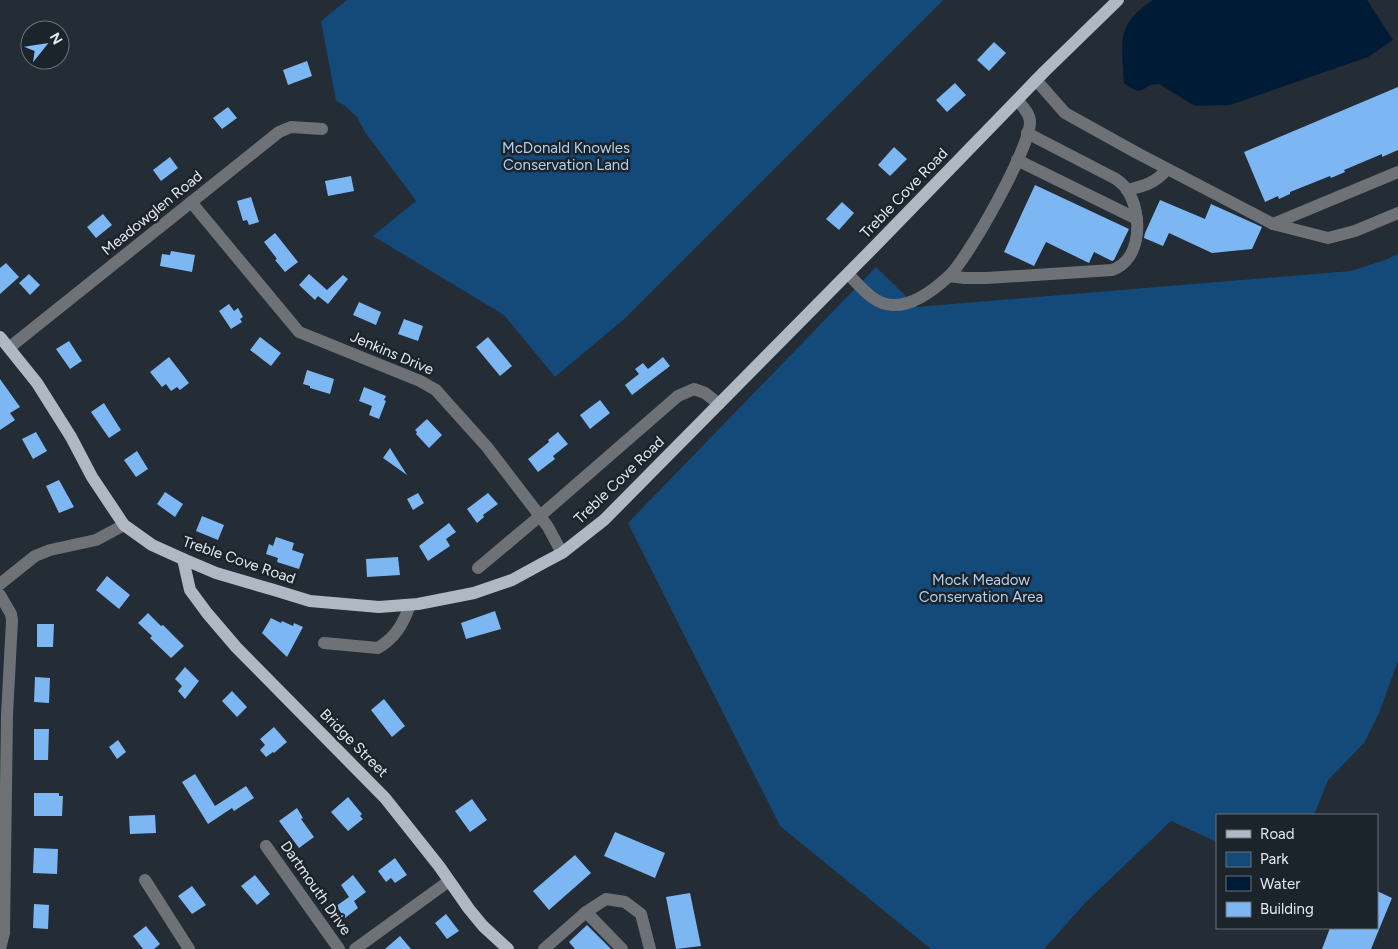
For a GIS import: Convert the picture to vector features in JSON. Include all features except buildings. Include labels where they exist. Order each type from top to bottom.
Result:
[{"type":"main road","name":"Treble Cove Road","points":[[0,337],[38,383],[71,437],[92,477],[124,525],[152,546],[216,573],[310,601],[379,607],[410,605],[474,593],[512,580],[562,553],[604,520],[848,274],[1036,80],[1118,0]]},
{"type":"main road","name":"Bridge Street","points":[[182,560],[190,590],[207,613],[236,647],[385,798],[483,926],[508,949]]},
{"type":"street","points":[[1036,80],[1065,113],[1273,224],[1328,238],[1355,231],[1398,213]]},
{"type":"street","points":[[848,274],[876,301],[892,306],[905,304],[924,295],[949,276],[976,240],[1024,146],[1030,122],[1025,109],[1017,100]]},
{"type":"street","name":"Meadowglen Road","points":[[10,348],[284,129],[291,127],[322,129]]},
{"type":"street","points":[[949,276],[987,278],[1112,270],[1119,268],[1125,262],[1133,249],[1138,219],[1127,190],[1116,179],[1027,133]]},
{"type":"street","points":[[1017,160],[1138,219]]},
{"type":"street","points":[[1127,190],[1154,182],[1167,169]]},
{"type":"street","points":[[1273,224],[1398,172]]},
{"type":"street","name":"Jenkins Drive","points":[[191,202],[299,332],[420,380],[436,390],[487,447],[548,526],[562,553]]},
{"type":"street","points":[[478,568],[678,396],[694,389],[705,393],[719,404]]},
{"type":"street","points":[[0,584],[35,556],[50,550],[96,540],[124,525]]},
{"type":"street","points":[[0,595],[11,614],[12,620],[7,715],[4,933],[0,949]]},
{"type":"street","points":[[324,643],[378,648],[395,635],[405,620],[410,605]]},
{"type":"street","name":"Dartmouth Drive","points":[[266,846],[339,949]]},
{"type":"street","points":[[145,880],[189,949]]},
{"type":"street","points":[[355,949],[449,881]]},
{"type":"street","points":[[544,949],[586,912],[606,899],[626,902],[641,914],[650,949]]},
{"type":"street","points":[[586,912],[622,949]]},
{"type":"green space","name":"McDonald Knowles Conservation Land","points":[[347,0],[943,0],[623,320],[555,377],[504,315],[373,236],[416,201],[365,132],[357,117],[344,105],[336,101],[321,21]]},
{"type":"green space","name":"Mock Meadow Conservation Area","points":[[1398,254],[1398,661],[1379,713],[1364,743],[1328,780],[1314,814],[1216,814],[1216,842],[1171,821],[1086,902],[1044,949],[931,949],[780,826],[628,523],[876,267],[917,307],[1351,271]]},
{"type":"water","points":[[1153,0],[1367,0],[1393,40],[1368,57],[1230,105],[1195,106],[1159,84],[1153,84],[1140,91],[1124,83],[1122,45],[1127,26],[1141,9]]}]
